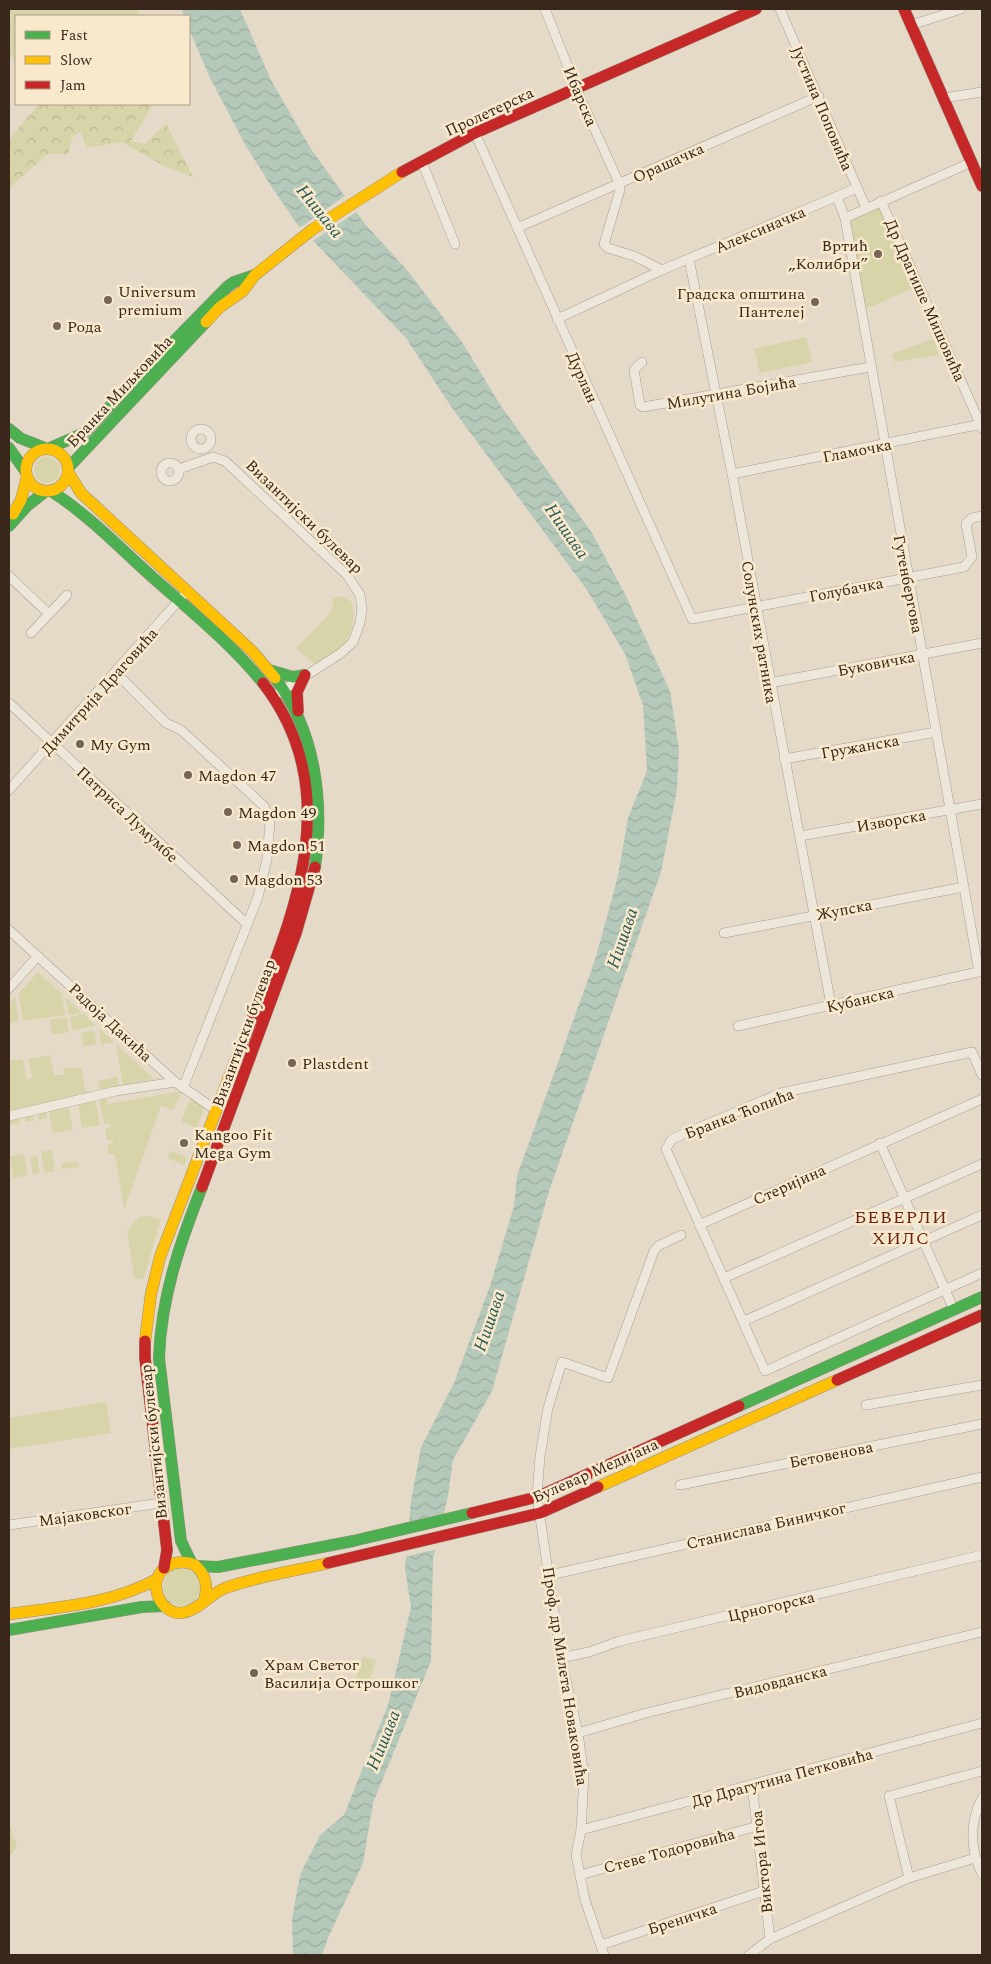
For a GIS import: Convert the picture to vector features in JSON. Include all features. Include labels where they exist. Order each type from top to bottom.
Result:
[{"type":"street","name":"Ибарска","points":[[545,9],[619,183]]},
{"type":"street","name":"Пролетерска","points":[[255,275],[337,213],[405,170],[475,134],[756,9]]},
{"type":"street","name":"Јустина Поповића","points":[[780,9],[866,208]]},
{"type":"street","points":[[904,9],[982,186]]},
{"type":"street","points":[[911,25],[961,9]]},
{"type":"street","points":[[944,98],[982,92]]},
{"type":"street","name":"Орашачка","points":[[517,228],[819,96]]},
{"type":"street","name":"Дурлан","points":[[475,134],[556,319],[692,619]]},
{"type":"street","points":[[422,162],[455,244]]},
{"type":"street","points":[[844,218],[972,162]]},
{"type":"street","points":[[619,183],[620,190],[604,244],[608,248],[634,256],[662,270]]},
{"type":"street","name":"Алексиначка","points":[[556,319],[689,258],[857,188]]},
{"type":"street","name":"Гутенбергова","points":[[837,197],[844,218],[907,578],[923,654],[981,972]]},
{"type":"street","name":"Др Драгише Мишовића","points":[[882,200],[982,426]]},
{"type":"street","name":"Солунских ратника","points":[[689,258],[717,394],[769,683],[800,836],[831,1006]]},
{"type":"street","name":"Бранка Миљковића","points":[[48,448],[84,433],[227,287],[234,282],[255,275]]},
{"type":"street","name":"Бранка Миљковића","points":[[68,470],[220,307],[242,291],[255,275]]},
{"type":"street","name":"Милутина Бојића","points":[[642,362],[634,370],[640,405],[643,407],[870,367]]},
{"type":"street","name":"Гламочка","points":[[732,474],[982,426]]},
{"type":"street","points":[[9,429],[20,438],[63,455],[68,470],[65,482],[27,506],[9,526]]},
{"type":"street","points":[[179,469],[213,457],[208,447]]},
{"type":"street","points":[[9,448],[34,487],[49,491]]},
{"type":"street","points":[[9,521],[21,500],[30,456],[48,448]]},
{"type":"street","name":"Византијски булевар","points":[[213,457],[225,461],[245,479],[347,575],[360,595],[362,616],[353,642],[334,658],[305,675],[273,698]]},
{"type":"street","name":"Византијски булевар","points":[[68,470],[82,495],[253,652],[268,669],[284,690],[299,718],[319,786],[319,848],[308,900],[168,1279],[159,1331],[160,1358],[181,1541],[194,1564]]},
{"type":"street","name":"Византијски булевар","points":[[49,491],[71,504],[179,600],[244,662],[273,698],[284,720],[298,755],[306,788],[309,822],[304,869],[266,984],[160,1256],[147,1316],[145,1358],[167,1550],[164,1568]]},
{"type":"street","name":"Голубачка","points":[[692,619],[964,567],[972,557],[966,524],[972,518],[982,516]]},
{"type":"street","points":[[9,576],[49,614]]},
{"type":"street","name":"Димитрија Драговића","points":[[9,790],[187,591]]},
{"type":"street","points":[[31,633],[67,595]]},
{"type":"street","name":"Буковичка","points":[[769,683],[982,643]]},
{"type":"street","points":[[268,669],[293,677],[305,675]]},
{"type":"street","points":[[115,672],[166,722],[181,730],[264,806],[270,822],[265,868],[258,897],[183,1088]]},
{"type":"street","points":[[299,718],[296,703],[305,675]]},
{"type":"street","name":"Патриса Лумумбе","points":[[9,703],[247,924]]},
{"type":"street","name":"Гружанска","points":[[784,759],[936,732]]},
{"type":"street","name":"Изворска","points":[[800,836],[982,804]]},
{"type":"street","name":"Жупска","points":[[724,932],[964,887]]},
{"type":"street","name":"Радоја Дакића","points":[[9,930],[174,1082],[216,1110]]},
{"type":"street","points":[[9,988],[38,956]]},
{"type":"street","name":"Кубанска","points":[[738,1026],[981,972]]},
{"type":"street","name":"Бранка Ћопића","points":[[945,1290],[765,1370],[667,1154],[667,1144],[672,1139],[781,1093],[972,1052],[982,1075]]},
{"type":"street","points":[[9,1116],[106,1094],[174,1082]]},
{"type":"street","name":"Стеријина","points":[[699,1225],[982,1099]]},
{"type":"street","points":[[880,1143],[954,1310]]},
{"type":"street","points":[[724,1278],[982,1164]]},
{"type":"street","points":[[744,1321],[982,1215]]},
{"type":"street","name":"Булевар Медијана","points":[[538,1497],[540,1456],[548,1408],[562,1362],[608,1378],[654,1251],[658,1246],[681,1235]]},
{"type":"street","points":[[945,1290],[982,1273]]},
{"type":"street","name":"Булевар Медијана","points":[[164,1568],[177,1561],[218,1567],[353,1541],[538,1497],[982,1297]]},
{"type":"street","name":"Булевар Медијана","points":[[9,1630],[142,1607],[164,1606],[173,1611],[184,1613],[195,1610],[226,1587],[482,1525],[540,1513],[982,1315]]},
{"type":"street","points":[[866,1404],[982,1385]]},
{"type":"street","name":"Бетовенова","points":[[680,1485],[982,1424]]},
{"type":"street","name":"Станислава Биничког","points":[[550,1575],[982,1477]]},
{"type":"street","name":"Проф. др Милета Новаковића","points":[[538,1497],[561,1658],[578,1733],[584,1776],[581,1830],[576,1855],[580,1875],[604,1955]]},
{"type":"street","name":"Мајаковског","points":[[9,1525],[161,1503]]},
{"type":"street","name":"Црногорска","points":[[561,1658],[588,1652],[620,1641],[982,1555]]},
{"type":"street","points":[[194,1564],[207,1578],[208,1586],[204,1602]]},
{"type":"street","points":[[9,1614],[121,1596],[141,1590],[157,1579],[164,1568]]},
{"type":"street","points":[[157,1579],[157,1593],[164,1606]]},
{"type":"street","name":"Видовданска","points":[[578,1733],[646,1714],[982,1632]]},
{"type":"street","name":"Др Драгутина Петковића","points":[[581,1830],[982,1723]]},
{"type":"street","points":[[909,1878],[890,1796],[982,1771]]},
{"type":"street","name":"Виктора Игоа","points":[[752,1785],[770,1939]]},
{"type":"street","points":[[982,1798],[975,1812],[971,1836],[975,1858],[982,1874]]},
{"type":"street","name":"Стеве Тодоровића","points":[[580,1875],[758,1826]]},
{"type":"street","points":[[749,1955],[770,1939],[909,1878],[975,1858]]},
{"type":"street","name":"Бреничка","points":[[601,1945],[764,1892]]},
{"type":"green space","points":[[9,9],[138,9],[139,15],[15,15],[15,61],[11,55],[9,65]]},
{"type":"green space","points":[[38,105],[152,105],[131,141],[145,144],[166,123],[193,177],[166,167],[121,142],[88,148],[80,132],[72,138],[68,154],[48,154],[9,188],[9,140]]},
{"type":"green space","points":[[880,207],[915,288],[865,309],[849,220]]},
{"type":"green space","points":[[806,337],[812,362],[760,373],[754,349]]},
{"type":"green space","points":[[933,339],[939,355],[895,362],[891,354]]},
{"type":"green space","points":[[47,457],[57,460],[60,470],[57,480],[47,483],[37,480],[34,470],[37,460]]},
{"type":"green space","points":[[341,596],[352,602],[353,624],[350,633],[341,647],[317,666],[296,648],[332,611],[333,598]]},
{"type":"green space","points":[[38,972],[62,994],[65,1015],[23,1021],[19,993]]},
{"type":"green space","points":[[15,997],[19,1021],[9,1023],[9,1004]]},
{"type":"green space","points":[[66,998],[82,1013],[69,1015]]},
{"type":"green space","points":[[84,1014],[96,1025],[72,1031],[70,1017]]},
{"type":"green space","points":[[67,1017],[69,1032],[52,1035],[50,1020]]},
{"type":"green space","points":[[99,1028],[114,1042],[101,1045]]},
{"type":"green space","points":[[94,1030],[97,1044],[83,1047],[81,1033]]},
{"type":"green space","points":[[116,1044],[154,1079],[123,1085]]},
{"type":"green space","points":[[50,1055],[54,1075],[64,1075],[63,1069],[81,1067],[85,1090],[95,1097],[100,1125],[82,1128],[78,1102],[68,1104],[73,1130],[53,1133],[48,1108],[46,1108],[47,1118],[39,1120],[38,1110],[33,1111],[34,1121],[26,1122],[24,1113],[19,1114],[20,1123],[9,1125],[9,1061],[23,1059],[27,1080],[32,1078],[28,1059]]},
{"type":"green space","points":[[117,1077],[119,1088],[100,1091],[98,1081]]},
{"type":"green space","points":[[182,1091],[173,1110],[161,1106],[124,1210],[115,1154],[109,1154],[108,1144],[113,1143],[113,1140],[107,1141],[105,1128],[111,1127],[111,1124],[104,1124],[99,1096],[106,1094],[108,1104]]},
{"type":"green space","points":[[192,1094],[206,1104],[197,1128],[181,1122]]},
{"type":"green space","points":[[52,1150],[55,1171],[44,1173],[41,1152]]},
{"type":"green space","points":[[170,1151],[187,1157],[184,1165],[167,1158]]},
{"type":"green space","points":[[24,1154],[28,1175],[13,1178],[10,1156]]},
{"type":"green space","points":[[37,1156],[40,1173],[33,1175],[30,1157]]},
{"type":"green space","points":[[78,1161],[79,1167],[62,1169],[61,1164]]},
{"type":"green space","points":[[148,1216],[161,1220],[143,1280],[134,1278],[127,1230],[140,1217]]},
{"type":"green space","points":[[106,1402],[111,1433],[9,1449],[9,1418]]},
{"type":"green space","points":[[182,1568],[195,1574],[201,1587],[195,1600],[182,1606],[169,1600],[163,1587],[169,1574]]},
{"type":"green space","points":[[363,1656],[376,1660],[366,1692],[353,1688]]},
{"type":"green space","points":[[9,1823],[17,1847],[9,1857]]},
{"type":"water","name":"Нишава","points":[[182,9],[240,9],[271,80],[311,149],[365,224],[407,270],[462,342],[501,406],[592,533],[625,594],[670,691],[679,749],[677,790],[661,872],[549,1191],[492,1391],[453,1460],[448,1496],[433,1559],[431,1661],[373,1803],[363,1863],[322,1955],[293,1955],[292,1919],[300,1875],[320,1835],[344,1815],[388,1705],[411,1607],[405,1569],[411,1501],[421,1447],[454,1383],[490,1286],[514,1206],[517,1176],[595,960],[618,876],[628,818],[647,771],[643,705],[625,654],[587,590],[452,408],[406,338],[297,224],[271,186],[246,146],[210,78],[190,31],[190,15],[184,15]]},
{"type":"pier","points":[[346,195],[358,211],[311,242],[298,229]]},
{"type":"pier","points":[[446,1513],[438,1549],[404,1557],[407,1522]]},
{"type":"traffic: fast","points":[[50,448],[84,433],[227,287],[234,282],[255,275]]},
{"type":"traffic: fast","points":[[68,468],[206,322]]},
{"type":"traffic: fast","points":[[9,429],[20,438],[45,448]]},
{"type":"traffic: fast","points":[[9,448],[26,472]]},
{"type":"traffic: fast","points":[[9,526],[27,506],[46,491]]},
{"type":"traffic: fast","points":[[51,491],[90,520],[209,627],[251,668],[263,683]]},
{"type":"traffic: fast","points":[[269,670],[293,677],[305,675]]},
{"type":"traffic: fast","points":[[275,678],[289,699],[300,721],[314,768],[318,818],[315,867]]},
{"type":"traffic: fast","points":[[191,1562],[181,1541],[159,1358],[163,1313],[173,1271],[202,1187]]},
{"type":"traffic: fast","points":[[739,1406],[982,1297]]},
{"type":"traffic: fast","points":[[197,1566],[218,1567],[353,1541],[472,1513]]},
{"type":"traffic: fast","points":[[9,1630],[142,1607],[165,1606]]},
{"type":"traffic: slow","points":[[206,322],[220,307],[243,291],[255,275],[313,229],[402,172]]},
{"type":"traffic: slow","points":[[51,449],[59,452],[65,458],[68,470],[65,482],[59,488],[43,491],[35,488],[29,482],[26,466],[29,458],[35,452],[51,449]]},
{"type":"traffic: slow","points":[[68,472],[81,493],[253,652],[275,678]]},
{"type":"traffic: slow","points":[[13,514],[21,500],[27,477]]},
{"type":"traffic: slow","points":[[145,1341],[151,1294],[160,1257],[234,1064]]},
{"type":"traffic: slow","points":[[598,1487],[837,1380]]},
{"type":"traffic: slow","points":[[204,1602],[205,1597],[206,1591],[206,1582],[202,1573],[195,1565],[180,1562],[161,1571],[156,1585],[158,1597],[170,1610],[182,1613],[200,1605],[222,1589],[240,1583],[328,1563]]},
{"type":"traffic: slow","points":[[9,1614],[104,1599],[122,1594],[157,1579]]},
{"type":"traffic: jam","points":[[402,172],[475,133],[756,9]]},
{"type":"traffic: jam","points":[[904,9],[982,186]]},
{"type":"traffic: jam","points":[[298,711],[297,692],[305,675]]},
{"type":"traffic: jam","points":[[234,1064],[272,970],[289,921],[301,873],[307,824],[304,776],[290,729],[263,683]]},
{"type":"traffic: jam","points":[[202,1187],[296,933],[315,867]]},
{"type":"traffic: jam","points":[[837,1380],[982,1315]]},
{"type":"traffic: jam","points":[[145,1341],[145,1358],[167,1550],[164,1568]]},
{"type":"traffic: jam","points":[[472,1513],[537,1497],[739,1406]]},
{"type":"traffic: jam","points":[[328,1563],[540,1513],[598,1487]]},
{"type":"place","name":"Вртић „Колибри”","points":[[878,254]]},
{"type":"place","name":"Universum premium","points":[[108,300]]},
{"type":"place","name":"Градска општина Пантелеј","points":[[815,302]]},
{"type":"place","name":"Рода","points":[[57,326]]},
{"type":"place","name":"My Gym","points":[[80,744]]},
{"type":"place","name":"Magdon 47","points":[[188,775]]},
{"type":"place","name":"Magdon 49","points":[[228,812]]},
{"type":"place","name":"Magdon 51","points":[[237,845]]},
{"type":"place","name":"Magdon 53","points":[[234,879]]},
{"type":"place","name":"Plastdent","points":[[292,1063]]},
{"type":"place","name":"Kangoo Fit Mega Gym","points":[[184,1143]]},
{"type":"place","name":"Храм Светог Василија Острошког","points":[[254,1673]]},
{"type":"district","name":"БЕВЕРЛИ ХИЛС","points":[[901,1227]]}]
